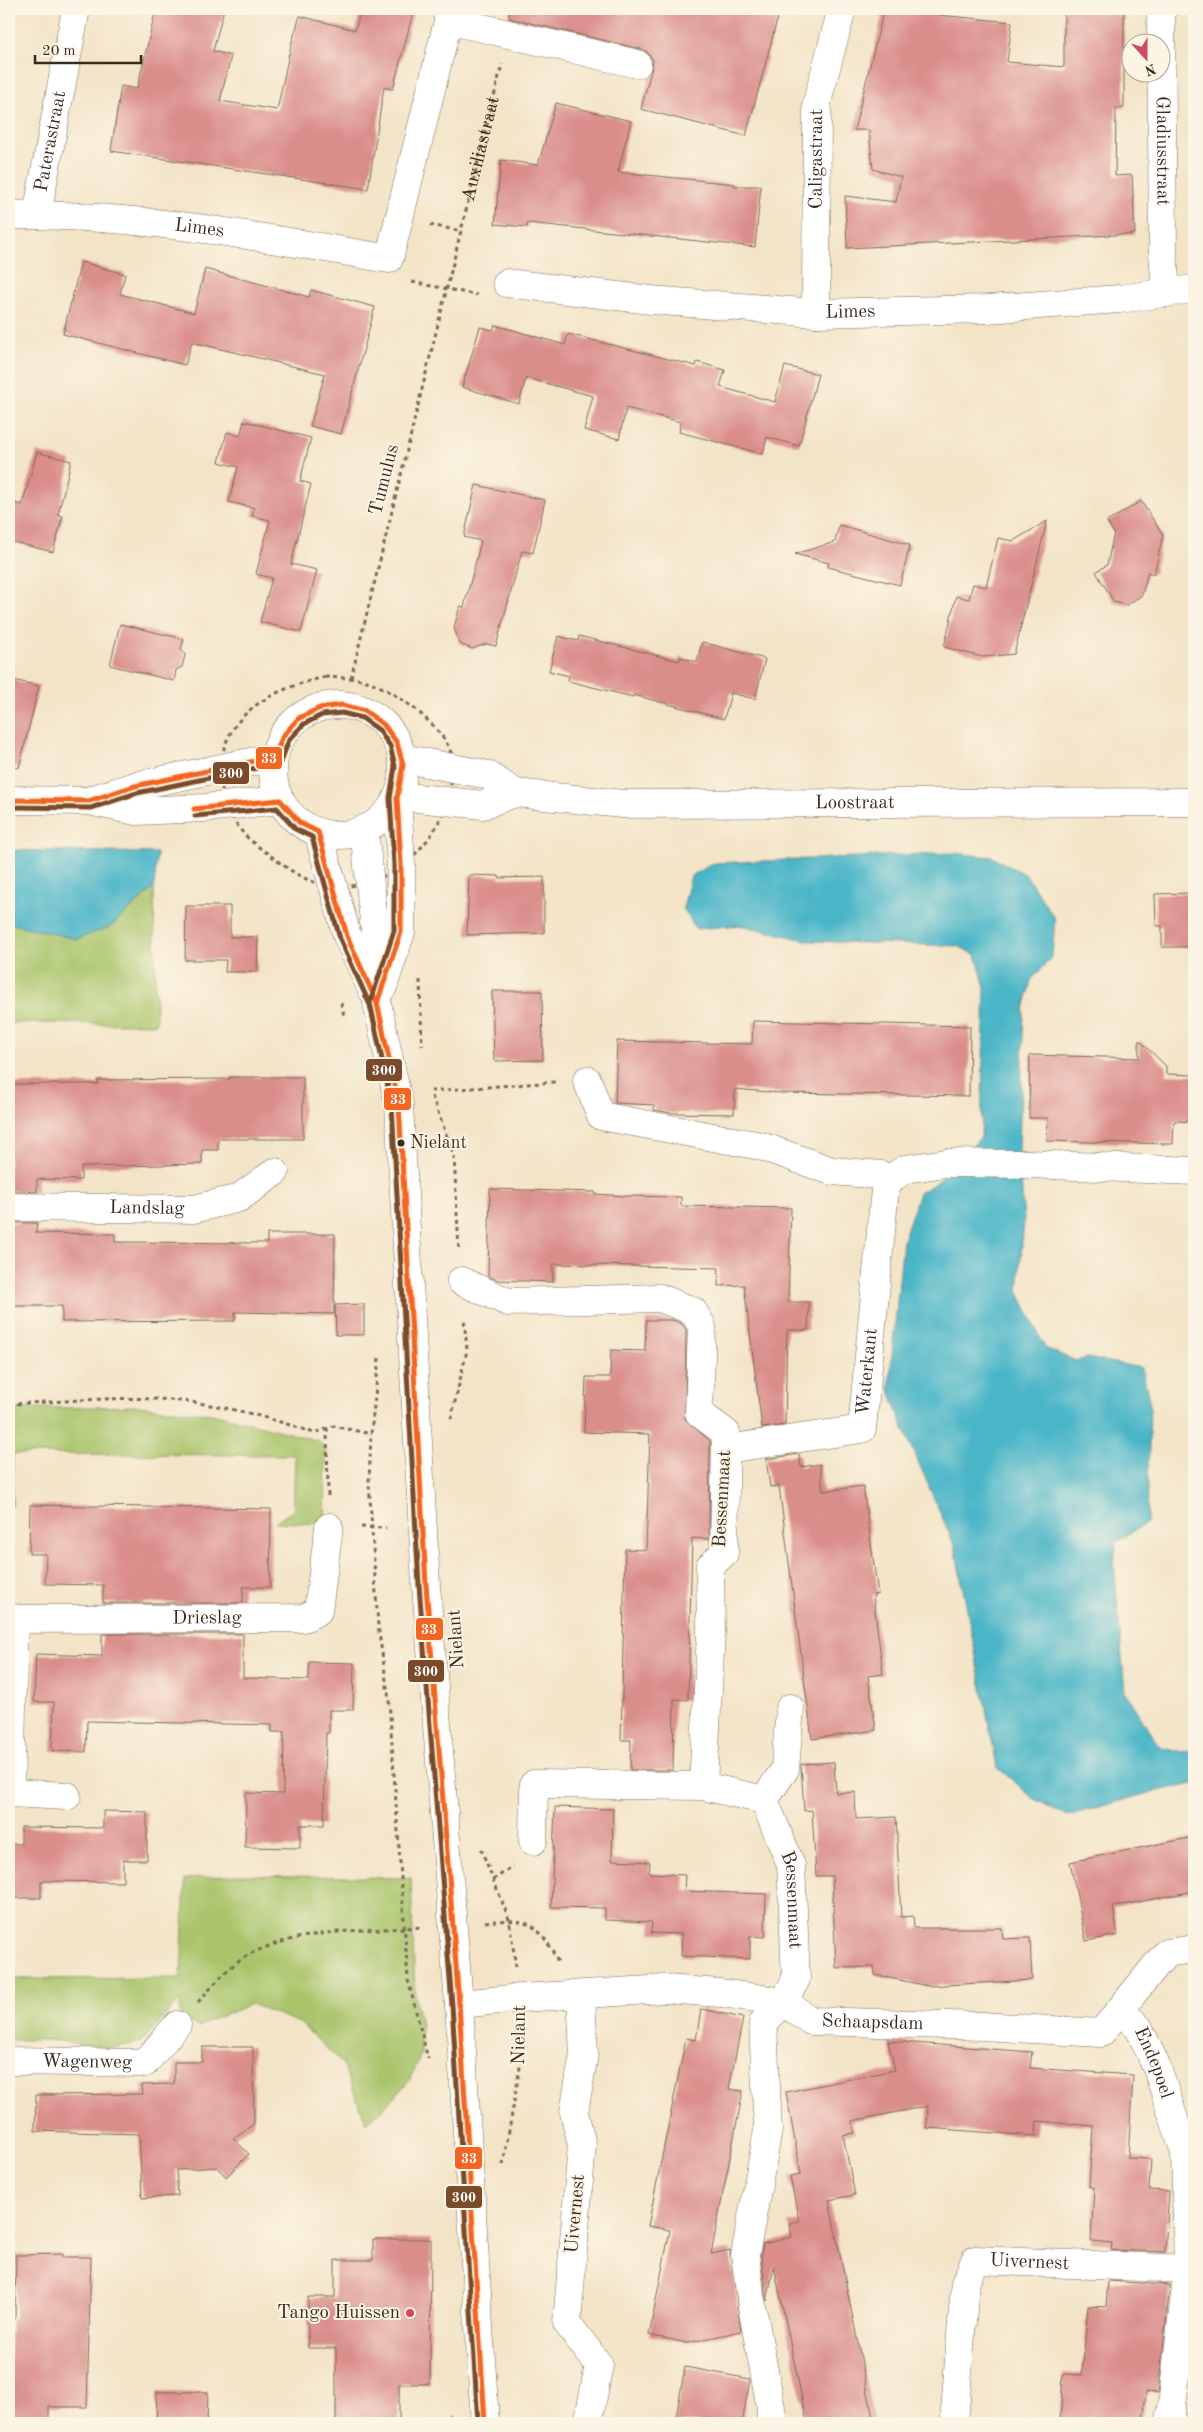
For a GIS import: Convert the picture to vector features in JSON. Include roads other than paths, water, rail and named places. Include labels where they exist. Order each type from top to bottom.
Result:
[{"type":"street","name":"Paterastraat","points":[[37,214],[76,9]]},
{"type":"street","name":"Caligastraat","points":[[816,313],[817,102],[842,9]]},
{"type":"street","name":"Gladiusstraat","points":[[1161,9],[1163,252],[1166,293]]},
{"type":"street","name":"Limes","points":[[9,214],[37,214],[226,230],[389,259],[450,14]]},
{"type":"street","points":[[450,14],[509,33],[637,64]]},
{"type":"street","name":"Limes","points":[[506,284],[651,300],[816,313],[988,309],[1194,290]]},
{"type":"street","points":[[377,1003],[402,932],[402,865],[397,797],[402,777],[402,758],[394,737],[378,719],[358,708],[342,705],[320,708],[299,718],[283,736],[274,757],[274,779],[280,800],[300,823],[318,832],[342,835],[364,829],[381,819],[397,797]]},
{"type":"street","points":[[89,801],[135,786],[274,757]]},
{"type":"street","name":"Loostraat","points":[[402,758],[488,775],[515,793]]},
{"type":"street","name":"Loostraat","points":[[397,797],[483,805],[515,793],[623,804],[1194,802]]},
{"type":"street","points":[[9,800],[89,801],[136,811],[205,808],[280,800]]},
{"type":"street","name":"Nielant","points":[[364,829],[375,931],[377,1003],[399,1105],[426,1585],[459,2004],[485,2423]]},
{"type":"street","name":"Nielant","points":[[318,832],[347,936],[377,1003]]},
{"type":"street","points":[[587,1080],[601,1116],[762,1146],[832,1171],[881,1175],[891,1179],[905,1169],[946,1163],[1028,1164],[1194,1171]]},
{"type":"street","name":"Landslag","points":[[9,1207],[194,1209],[239,1198],[274,1172]]},
{"type":"street","name":"Waterkant","points":[[726,1449],[862,1429],[885,1189],[891,1179]]},
{"type":"street","name":"Bessenmaat","points":[[461,1281],[508,1302],[660,1298],[692,1311],[702,1326],[699,1413],[726,1433],[724,1553],[710,1566],[710,1632],[703,1786]]},
{"type":"street","name":"Drieslag","points":[[11,1619],[304,1618],[318,1611],[328,1526]]},
{"type":"street","points":[[11,1619],[9,1793],[67,1796]]},
{"type":"street","points":[[533,1841],[534,1784],[703,1786],[764,1800],[785,1769],[790,1708]]},
{"type":"street","name":"Bessenmaat","points":[[764,1800],[791,1865],[796,1979],[784,2002]]},
{"type":"street","name":"Schaapsdam","points":[[459,2004],[665,1989],[721,1993],[784,2002],[811,2021],[982,2026],[1101,2033],[1166,1953],[1194,1949]]},
{"type":"street","name":"Uivernest","points":[[581,1996],[584,2054],[574,2112],[582,2145],[567,2322],[598,2365],[588,2423]]},
{"type":"street","points":[[771,2423],[771,2408],[752,2307],[745,2255],[768,2130],[764,2023],[784,2002]]},
{"type":"street","name":"Endepoel","points":[[1120,2010],[1139,2028],[1189,2151],[1188,2269],[1170,2423]]},
{"type":"street","name":"Wagenweg","points":[[9,2061],[145,2063],[177,2025]]},
{"type":"street","name":"Uivernest","points":[[954,2423],[964,2283],[975,2260],[1188,2269]]},
{"type":"water","points":[[9,850],[157,853],[154,888],[110,927],[77,939],[9,923]]},
{"type":"water","points":[[954,853],[992,857],[1026,875],[1055,919],[1052,957],[1031,980],[1024,1010],[1019,1148],[1024,1221],[1018,1291],[1045,1348],[1076,1361],[1087,1358],[1142,1368],[1150,1404],[1147,1523],[1116,1542],[1114,1565],[1125,1692],[1159,1746],[1182,1752],[1194,1750],[1194,1784],[1152,1792],[1067,1816],[1033,1798],[997,1767],[955,1547],[902,1424],[889,1387],[903,1240],[919,1193],[937,1182],[981,1137],[985,987],[976,955],[958,946],[809,941],[740,925],[696,929],[683,908],[691,876],[714,863]]},
{"type":"place","name":"Nielant","points":[[401,1143]]},
{"type":"place","name":"Tango Huissen","points":[[410,2313]]}]
